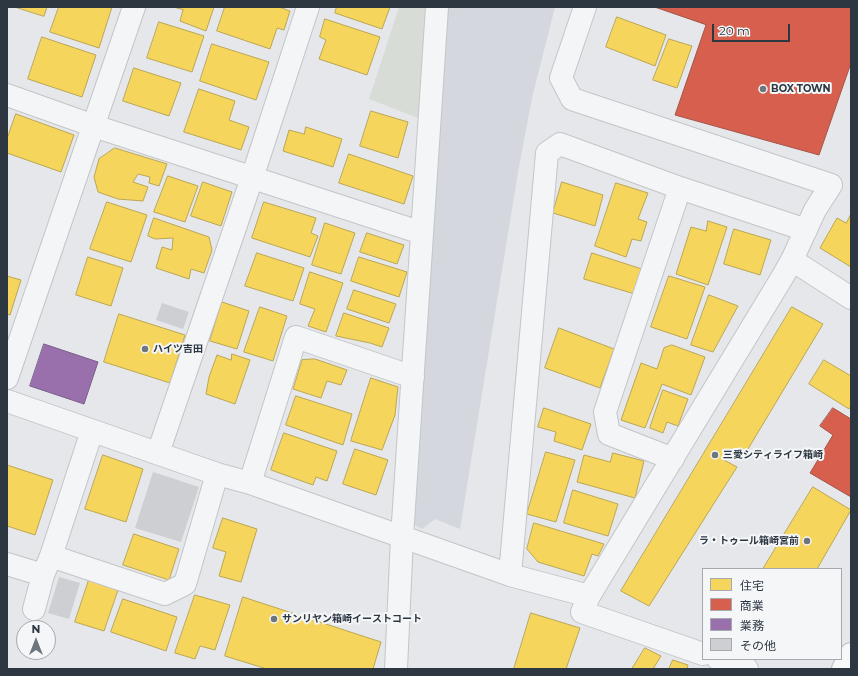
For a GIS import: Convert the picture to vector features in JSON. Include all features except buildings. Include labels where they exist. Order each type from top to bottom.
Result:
[{"type":"highway","points":[[843,669],[851,654]]},
{"type":"street","points":[[7,378],[134,7]]},
{"type":"street","points":[[158,453],[252,178],[308,7]]},
{"type":"street","points":[[396,669],[402,537],[437,7]]},
{"type":"street","points":[[585,7],[561,78],[572,99],[831,185],[815,210],[792,260],[589,596],[582,612],[702,654]]},
{"type":"street","points":[[7,95],[94,126],[422,233]]},
{"type":"street","points":[[510,575],[547,153],[560,144],[680,188],[806,230]]},
{"type":"street","points":[[673,459],[609,434],[605,412],[680,188]]},
{"type":"street","points":[[792,260],[851,298]]},
{"type":"street","points":[[250,483],[296,337],[413,377]]},
{"type":"street","points":[[7,401],[217,474],[250,483],[510,575],[589,596]]},
{"type":"street","points":[[34,609],[92,431]]},
{"type":"street","points":[[7,564],[47,566],[165,594],[185,584],[217,474]]},
{"type":"street","points":[[721,660],[747,669]]},
{"type":"shaded area","points":[[399,7],[426,7],[418,118],[369,99]]},
{"type":"shaded area","points":[[448,7],[555,7],[532,98],[518,172],[460,529],[435,519],[422,529],[412,523]]},
{"type":"place","name":"BOX TOWN","points":[[763,89]]},
{"type":"place","name":"ハイツ吉田","points":[[145,349]]},
{"type":"place","name":"三愛シティライフ箱崎","points":[[715,455]]},
{"type":"place","name":"ラ・トゥール箱崎宮前","points":[[807,541]]},
{"type":"place","name":"サンリヤン箱崎イーストコート","points":[[274,619]]}]
